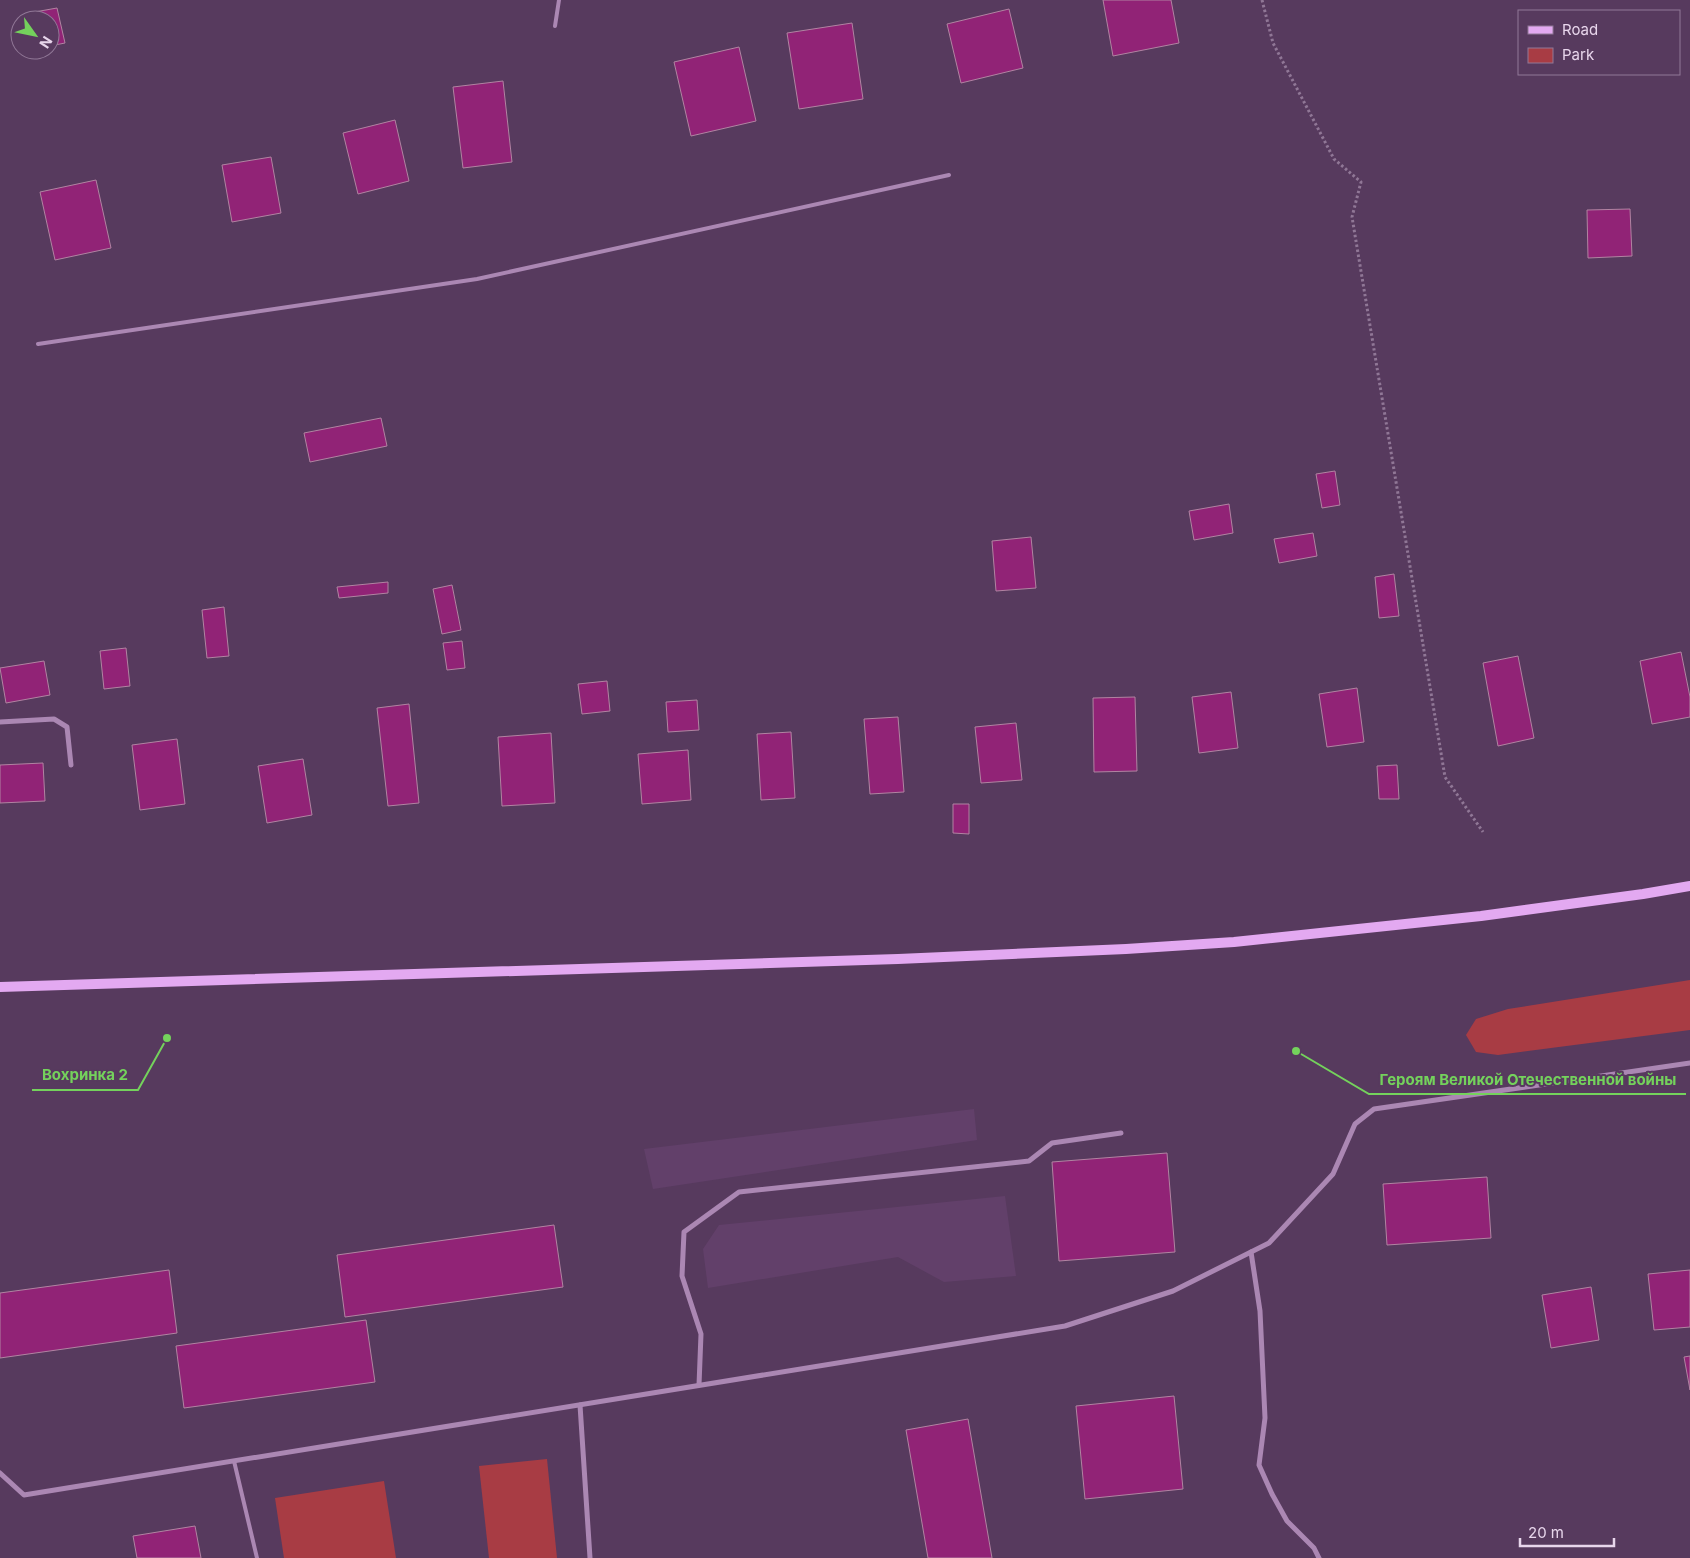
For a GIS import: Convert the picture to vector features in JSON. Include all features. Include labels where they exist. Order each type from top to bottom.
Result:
[{"type":"main road","points":[[0,987],[888,959],[1126,949],[1244,941],[1472,917],[1690,886]]},
{"type":"street","points":[[0,722],[54,719],[67,727],[71,765]]},
{"type":"street","points":[[0,1473],[24,1495],[1065,1326],[1173,1291],[1269,1243],[1333,1174],[1355,1124],[1374,1109],[1690,1063]]},
{"type":"street","points":[[699,1385],[701,1334],[682,1276],[684,1232],[739,1192],[1029,1161],[1052,1144],[1121,1133]]},
{"type":"street","points":[[1251,1252],[1260,1311],[1265,1418],[1259,1465],[1287,1521],[1314,1548],[1319,1558]]},
{"type":"street","points":[[580,1405],[590,1558]]},
{"type":"lane","points":[[555,26],[558,0]]},
{"type":"lane","points":[[38,344],[476,279],[949,175]]},
{"type":"lane","points":[[234,1461],[257,1558]]},
{"type":"path","points":[[1262,0],[1273,44],[1334,159],[1361,182],[1352,217],[1445,777],[1483,832]]},
{"type":"shaded area","points":[[974,1109],[977,1140],[653,1189],[644,1149]]},
{"type":"shaded area","points":[[1005,1196],[1016,1276],[944,1282],[898,1257],[708,1288],[703,1249],[719,1225]]},
{"type":"green space","points":[[1690,980],[1690,1030],[1498,1055],[1476,1052],[1466,1035],[1476,1019],[1508,1009]]},
{"type":"green space","points":[[547,1459],[557,1558],[489,1558],[479,1466]]},
{"type":"green space","points":[[384,1481],[396,1558],[284,1558],[275,1498]]},
{"type":"building","points":[[1103,0],[1171,0],[1179,43],[1113,56]]},
{"type":"building","points":[[1009,9],[1023,68],[961,83],[947,24]]},
{"type":"building","points":[[60,21],[65,43],[60,44]]},
{"type":"building","points":[[852,23],[863,99],[799,109],[787,33]]},
{"type":"building","points":[[739,47],[756,121],[691,136],[674,62]]},
{"type":"building","points":[[503,81],[512,162],[463,168],[453,87]]},
{"type":"building","points":[[395,120],[409,181],[358,194],[343,133]]},
{"type":"building","points":[[271,157],[281,213],[232,222],[222,165]]},
{"type":"building","points":[[96,180],[111,248],[55,260],[40,192]]},
{"type":"building","points":[[1630,209],[1632,256],[1588,258],[1587,210]]},
{"type":"building","points":[[381,418],[387,446],[310,462],[304,433]]},
{"type":"building","points":[[1335,471],[1340,505],[1322,508],[1316,474]]},
{"type":"building","points":[[1229,504],[1233,533],[1194,540],[1189,511]]},
{"type":"building","points":[[1313,533],[1317,556],[1279,563],[1274,539]]},
{"type":"building","points":[[1031,537],[1036,588],[996,591],[992,541]]},
{"type":"building","points":[[1394,574],[1399,616],[1379,618],[1375,577]]},
{"type":"building","points":[[388,582],[388,593],[339,598],[337,587]]},
{"type":"building","points":[[452,585],[461,630],[442,634],[433,589]]},
{"type":"building","points":[[224,607],[229,656],[207,658],[202,610]]},
{"type":"building","points":[[462,641],[465,668],[447,670],[443,643]]},
{"type":"building","points":[[126,648],[130,686],[104,689],[100,651]]},
{"type":"building","points":[[1681,652],[1690,697],[1690,717],[1652,724],[1640,661]]},
{"type":"building","points":[[1518,656],[1534,738],[1498,746],[1483,663]]},
{"type":"building","points":[[44,661],[50,695],[6,703],[0,668]]},
{"type":"building","points":[[607,681],[610,711],[582,714],[578,684]]},
{"type":"building","points":[[1357,688],[1364,742],[1327,747],[1319,694]]},
{"type":"building","points":[[1231,692],[1238,748],[1199,753],[1192,697]]},
{"type":"building","points":[[1135,697],[1137,771],[1094,772],[1093,698]]},
{"type":"building","points":[[697,700],[699,730],[668,732],[666,702]]},
{"type":"building","points":[[409,704],[419,803],[388,806],[377,708]]},
{"type":"building","points":[[898,717],[904,792],[870,794],[864,719]]},
{"type":"building","points":[[1016,723],[1022,780],[981,783],[975,727]]},
{"type":"building","points":[[791,732],[795,798],[761,800],[757,734]]},
{"type":"building","points":[[551,733],[555,803],[502,806],[498,737]]},
{"type":"building","points":[[177,739],[185,804],[140,810],[132,745]]},
{"type":"building","points":[[688,750],[691,800],[642,804],[638,754]]},
{"type":"building","points":[[303,759],[312,815],[267,823],[258,766]]},
{"type":"building","points":[[43,763],[45,801],[0,803],[0,765]]},
{"type":"building","points":[[1397,765],[1399,799],[1379,799],[1377,766]]},
{"type":"building","points":[[953,804],[969,804],[969,834],[953,833]]},
{"type":"building","points":[[1167,1153],[1175,1252],[1059,1261],[1052,1162]]},
{"type":"building","points":[[1487,1177],[1491,1238],[1387,1245],[1383,1184]]},
{"type":"building","points":[[554,1225],[563,1287],[345,1317],[337,1255]]},
{"type":"building","points":[[169,1270],[177,1333],[0,1358],[0,1293]]},
{"type":"building","points":[[1690,1270],[1690,1327],[1654,1330],[1648,1274]]},
{"type":"building","points":[[1591,1287],[1599,1340],[1551,1348],[1542,1295]]},
{"type":"building","points":[[366,1320],[375,1382],[184,1408],[176,1346]]},
{"type":"building","points":[[1690,1356],[1690,1390],[1684,1357]]},
{"type":"building","points":[[1174,1396],[1183,1489],[1085,1499],[1076,1406]]},
{"type":"building","points":[[968,1419],[992,1558],[928,1558],[906,1430]]},
{"type":"building","points":[[195,1526],[201,1558],[137,1558],[133,1536]]},
{"type":"place","name":"Вохринка 2","points":[[167,1038]]},
{"type":"place","name":"Героям Великой Отечественной войны","points":[[1296,1051]]}]
